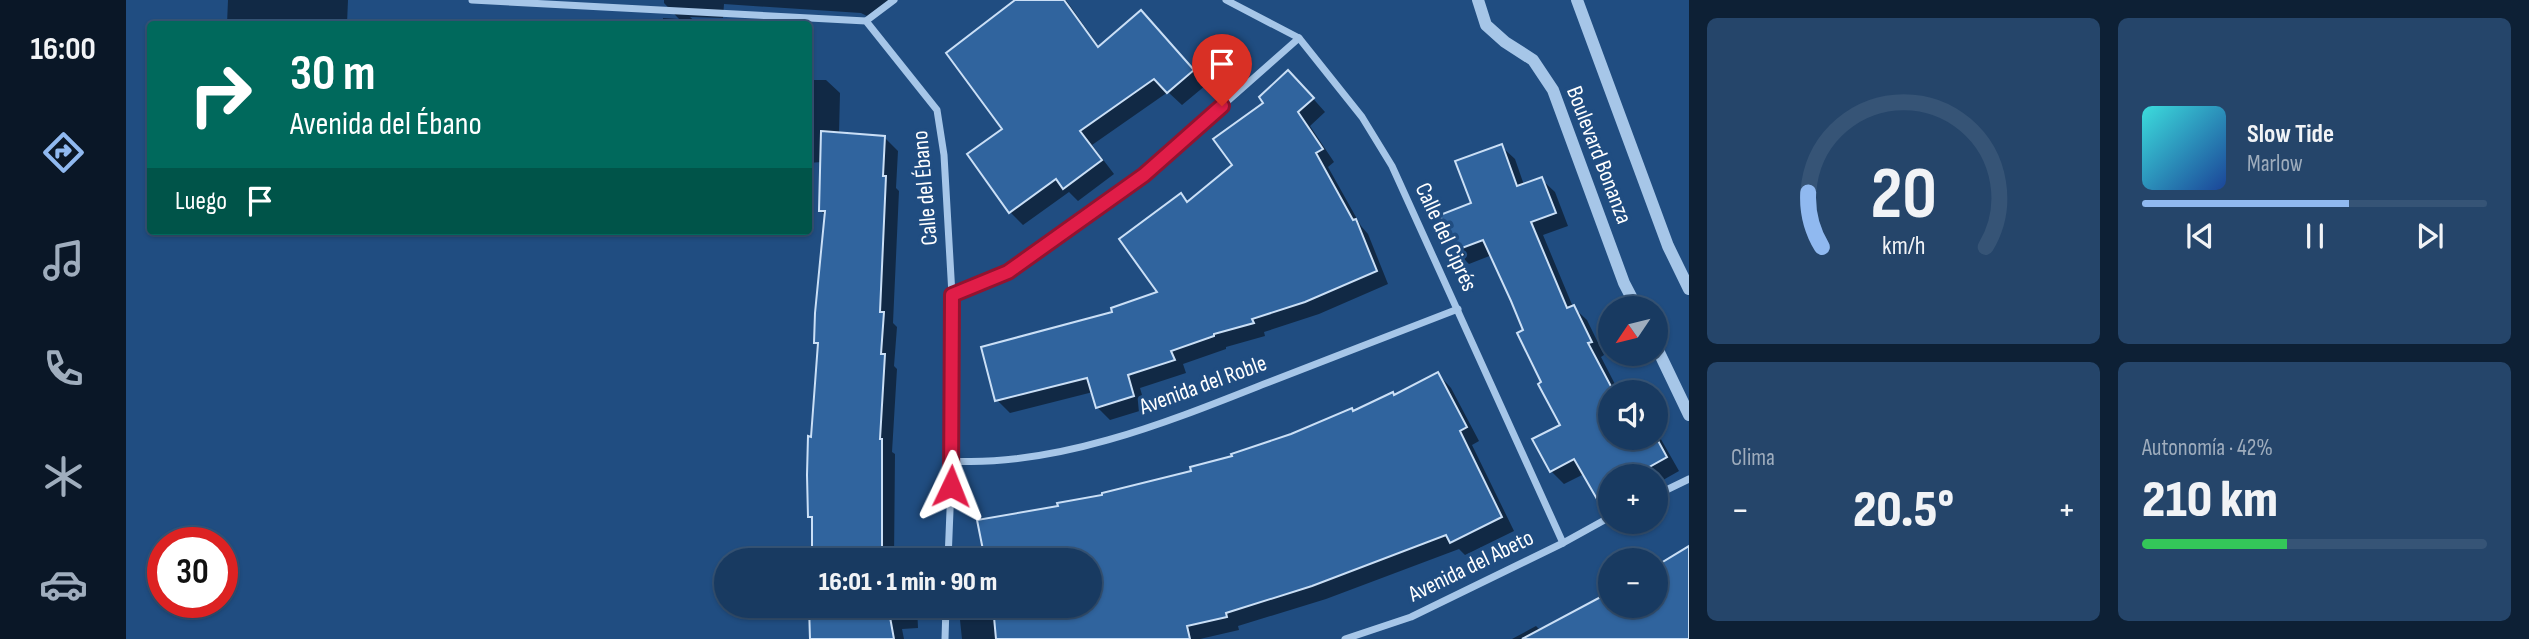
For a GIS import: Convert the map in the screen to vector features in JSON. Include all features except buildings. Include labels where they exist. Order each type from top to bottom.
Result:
[{"type":"street","points":[[472,0],[866,21],[894,0]]},
{"type":"street","name":"Calle del Ciprés","points":[[1226,0],[1299,38],[1362,117],[1392,166],[1563,543]]},
{"type":"street","name":"Boulevard Bonanza","points":[[1478,0],[1486,25],[1505,42],[1533,60],[1553,90],[1631,296]]},
{"type":"street","name":"Boulevard Bonanza","points":[[1577,0],[1668,246],[1689,289]]},
{"type":"street","name":"Calle del Ébano","points":[[866,21],[937,110],[944,155],[952,295],[952,461],[948,548]]},
{"type":"street","points":[[952,295],[1008,272],[1144,175],[1299,38]]},
{"type":"street","name":"Avenida del Roble","points":[[952,461],[977,463],[1062,453],[1196,411],[1458,309]]},
{"type":"street","points":[[1666,366],[1689,415]]},
{"type":"street","points":[[1668,489],[1689,479]]},
{"type":"street","name":"Avenida del Abeto","points":[[1345,639],[1412,617],[1598,524]]},
{"type":"street","points":[[945,639],[946,618]]},
{"type":"route","points":[[951,486],[952,295],[1008,272],[1144,175],[1222,106]]}]
